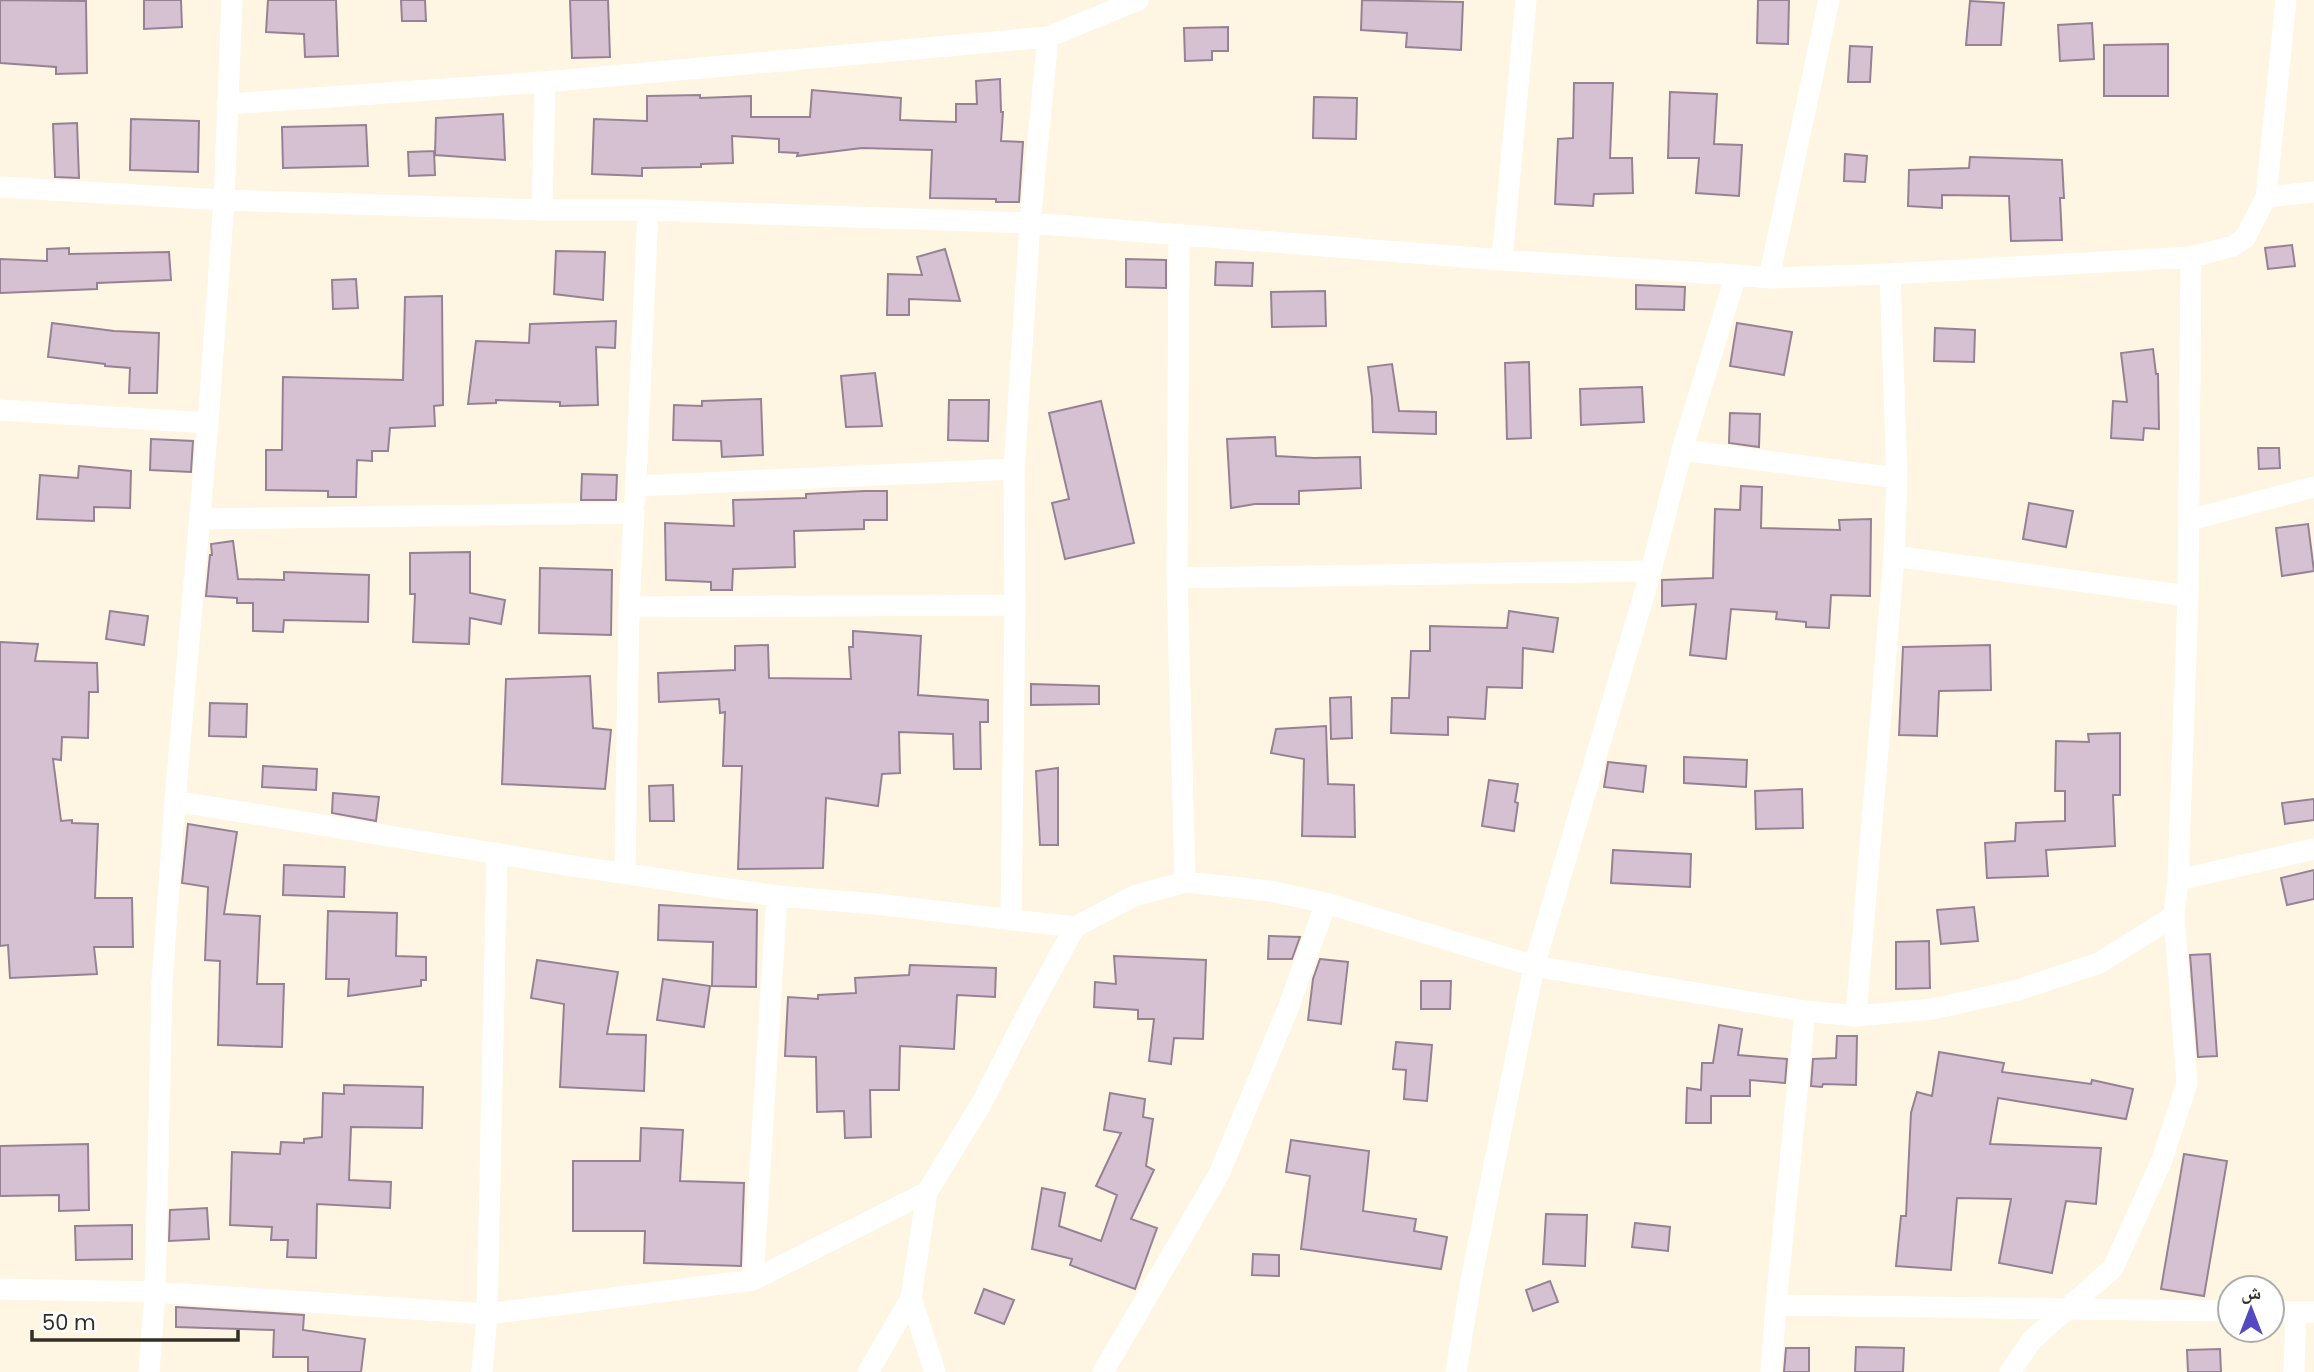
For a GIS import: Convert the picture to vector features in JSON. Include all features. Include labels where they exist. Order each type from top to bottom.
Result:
[{"type":"street","points":[[149,1372],[155,1292],[162,983],[224,200],[232,0]]},
{"type":"street","points":[[227,104],[545,82],[1048,37],[1138,0]]},
{"type":"street","points":[[1502,260],[1526,0]]},
{"type":"street","points":[[1769,278],[1829,0]]},
{"type":"street","points":[[0,187],[224,200],[1030,223],[1769,278],[2191,257],[2233,246],[2245,238],[2266,198],[2286,0]]},
{"type":"street","points":[[1011,920],[1014,469],[1030,223],[1048,37]]},
{"type":"street","points":[[542,210],[545,82]]},
{"type":"street","points":[[2266,198],[2314,192]]},
{"type":"street","points":[[625,873],[629,607],[648,210]]},
{"type":"street","points":[[1179,234],[1177,579],[1185,882]]},
{"type":"street","points":[[2010,1372],[2032,1340],[2113,1268],[2162,1160],[2187,1083],[2174,916],[2179,880],[2188,596],[2191,257]]},
{"type":"street","points":[[1856,1016],[1894,556],[1897,478],[1890,274]]},
{"type":"street","points":[[1456,1372],[1472,1275],[1534,966],[1651,571],[1682,450],[1736,275]]},
{"type":"street","points":[[0,410],[208,423]]},
{"type":"street","points":[[1682,450],[1897,478]]},
{"type":"street","points":[[636,486],[1014,469]]},
{"type":"street","points":[[2189,520],[2314,487]]},
{"type":"street","points":[[200,519],[634,513]]},
{"type":"street","points":[[1894,556],[2188,596]]},
{"type":"street","points":[[1177,579],[1651,571]]},
{"type":"street","points":[[629,607],[1015,605]]},
{"type":"street","points":[[175,801],[777,896],[875,904],[1075,928]]},
{"type":"street","points":[[2179,880],[2314,849]]},
{"type":"street","points":[[482,1372],[487,1314],[497,853]]},
{"type":"street","points":[[868,1372],[911,1298],[927,1192],[980,1107],[1075,928],[1133,896],[1185,882],[1270,891],[1326,903],[1534,966],[1805,1011],[1856,1016],[1933,1009],[2018,990],[2099,963],[2174,916]]},
{"type":"street","points":[[752,1280],[777,896]]},
{"type":"street","points":[[1103,1372],[1219,1174],[1289,1006],[1326,903]]},
{"type":"street","points":[[1772,1372],[1776,1305],[1805,1011]]},
{"type":"street","points":[[0,1289],[155,1292],[487,1314],[752,1280],[927,1192]]},
{"type":"street","points":[[911,1298],[936,1372]]},
{"type":"street","points":[[1776,1305],[2216,1311]]},
{"type":"street","points":[[2286,1312],[2305,1312],[2294,1372]]},
{"type":"building","points":[[0,0],[86,1],[87,73],[56,74],[56,67],[0,63]]},
{"type":"building","points":[[144,0],[181,0],[182,27],[144,29]]},
{"type":"building","points":[[268,0],[336,0],[338,56],[305,57],[304,34],[266,32]]},
{"type":"building","points":[[401,0],[425,0],[426,21],[402,21]]},
{"type":"building","points":[[570,0],[608,0],[610,57],[572,58]]},
{"type":"building","points":[[1362,0],[1463,2],[1461,50],[1406,47],[1407,33],[1361,30]]},
{"type":"building","points":[[1758,0],[1789,0],[1788,44],[1757,43]]},
{"type":"building","points":[[1970,1],[2004,3],[2001,45],[1966,45]]},
{"type":"building","points":[[2092,23],[2094,59],[2060,61],[2058,25]]},
{"type":"building","points":[[1228,27],[1228,51],[1212,51],[1212,60],[1185,61],[1184,28]]},
{"type":"building","points":[[2168,44],[2168,96],[2104,96],[2104,45]]},
{"type":"building","points":[[1850,46],[1872,47],[1870,82],[1848,82]]},
{"type":"building","points":[[1000,79],[1003,112],[1001,141],[1023,142],[1019,202],[930,198],[932,150],[862,148],[797,156],[798,153],[779,152],[779,139],[732,136],[733,163],[701,164],[701,167],[642,168],[642,176],[592,174],[594,119],[647,121],[647,96],[751,96],[751,117],[810,117],[812,90],[901,98],[900,120],[956,122],[956,104],[977,104],[976,81]]},
{"type":"building","points":[[1574,83],[1613,83],[1610,158],[1632,158],[1633,193],[1594,194],[1593,206],[1555,204],[1558,139],[1573,138]]},
{"type":"building","points":[[1670,92],[1717,94],[1714,144],[1742,145],[1739,196],[1696,193],[1699,158],[1668,158]]},
{"type":"building","points":[[1314,97],[1357,98],[1356,139],[1313,138]]},
{"type":"building","points":[[503,114],[505,160],[435,155],[436,118]]},
{"type":"building","points":[[131,119],[199,121],[198,172],[130,170]]},
{"type":"building","points":[[77,123],[79,178],[55,177],[53,124]]},
{"type":"building","points":[[366,125],[368,166],[283,168],[282,127]]},
{"type":"building","points":[[434,151],[435,175],[409,176],[408,152]]},
{"type":"building","points":[[1845,154],[1867,156],[1865,182],[1844,181]]},
{"type":"building","points":[[1970,157],[2062,160],[2062,240],[2011,241],[2009,196],[1942,195],[1942,208],[1908,206],[1909,170],[1969,168]]},
{"type":"building","points":[[2292,245],[2295,266],[2268,269],[2265,248]]},
{"type":"building","points":[[69,248],[69,254],[169,252],[171,280],[97,283],[97,289],[0,293],[0,259],[47,261],[47,249]]},
{"type":"building","points":[[945,249],[960,301],[909,299],[909,315],[887,315],[888,274],[922,275],[917,257]]},
{"type":"building","points":[[556,251],[605,252],[603,300],[554,294]]},
{"type":"building","points":[[1126,259],[1166,260],[1166,288],[1126,287]]},
{"type":"building","points":[[1216,262],[1253,263],[1252,286],[1215,285]]},
{"type":"building","points":[[356,279],[358,308],[333,309],[332,280]]},
{"type":"building","points":[[1636,285],[1685,287],[1684,310],[1636,309]]},
{"type":"building","points":[[1325,291],[1326,326],[1272,327],[1271,292]]},
{"type":"building","points":[[442,296],[443,405],[434,406],[435,426],[390,428],[388,451],[372,451],[372,461],[357,460],[356,497],[328,497],[328,491],[266,490],[266,450],[282,450],[283,377],[403,380],[405,297]]},
{"type":"building","points":[[616,321],[615,348],[596,347],[598,405],[560,406],[560,402],[496,400],[496,403],[468,404],[476,341],[529,343],[530,324]]},
{"type":"building","points":[[52,323],[114,331],[159,333],[157,393],[129,393],[130,368],[48,357]]},
{"type":"building","points":[[1737,323],[1792,332],[1784,375],[1730,366]]},
{"type":"building","points":[[1935,328],[1975,330],[1974,362],[1934,361]]},
{"type":"building","points":[[2153,349],[2158,374],[2159,429],[2144,428],[2143,440],[2111,438],[2113,401],[2127,402],[2121,353]]},
{"type":"building","points":[[1529,362],[1531,438],[1507,439],[1505,363]]},
{"type":"building","points":[[1392,364],[1399,411],[1436,412],[1436,434],[1373,432],[1368,367]]},
{"type":"building","points":[[875,373],[882,426],[846,427],[841,376]]},
{"type":"building","points":[[1642,387],[1644,422],[1581,425],[1580,389]]},
{"type":"building","points":[[761,399],[763,455],[722,457],[721,441],[673,440],[674,405],[702,406],[702,401]]},
{"type":"building","points":[[949,400],[989,400],[988,441],[948,440]]},
{"type":"building","points":[[1101,401],[1134,543],[1065,559],[1052,503],[1069,499],[1049,413]]},
{"type":"building","points":[[1730,413],[1760,414],[1759,447],[1729,443]]},
{"type":"building","points":[[1275,437],[1276,456],[1360,457],[1361,488],[1299,491],[1299,504],[1255,504],[1231,508],[1227,439]]},
{"type":"building","points":[[151,439],[193,441],[191,472],[150,470]]},
{"type":"building","points":[[2258,448],[2279,448],[2280,468],[2259,469]]},
{"type":"building","points":[[79,466],[131,471],[130,508],[94,507],[94,521],[37,519],[40,475],[78,478]]},
{"type":"building","points":[[582,474],[617,475],[616,500],[581,500]]},
{"type":"building","points":[[1741,486],[1762,487],[1761,528],[1840,530],[1839,520],[1871,519],[1870,596],[1831,595],[1829,628],[1806,627],[1806,622],[1776,619],[1777,612],[1731,609],[1726,659],[1690,655],[1696,604],[1662,606],[1662,580],[1713,578],[1715,509],[1740,510]]},
{"type":"building","points":[[887,491],[887,520],[864,520],[864,529],[794,531],[795,567],[733,569],[732,590],[711,590],[711,582],[666,580],[665,523],[734,526],[733,500],[806,498],[806,494]]},
{"type":"building","points":[[2029,503],[2073,511],[2066,547],[2023,539]]},
{"type":"building","points":[[2308,524],[2314,571],[2282,576],[2276,528]]},
{"type":"building","points":[[233,541],[238,579],[284,580],[284,572],[369,575],[368,622],[284,620],[283,632],[253,631],[253,603],[237,603],[237,598],[206,596],[211,544]]},
{"type":"building","points":[[470,552],[470,593],[505,600],[501,624],[470,618],[469,644],[413,642],[415,594],[410,594],[410,553]]},
{"type":"building","points":[[540,568],[612,570],[611,635],[539,633]]},
{"type":"building","points":[[110,611],[148,616],[144,645],[106,639]]},
{"type":"building","points":[[1509,611],[1558,618],[1553,652],[1523,648],[1522,688],[1487,687],[1485,719],[1448,717],[1448,735],[1391,733],[1392,698],[1409,698],[1411,651],[1430,651],[1430,626],[1507,628]]},
{"type":"building","points":[[853,631],[921,636],[918,695],[988,700],[988,722],[980,722],[981,769],[954,769],[953,734],[899,732],[900,773],[882,774],[878,806],[826,798],[823,868],[738,869],[742,766],[723,766],[725,712],[720,713],[719,699],[659,702],[658,673],[735,670],[735,646],[768,645],[769,678],[851,679],[849,647],[853,647]]},
{"type":"building","points":[[0,642],[38,644],[35,661],[97,663],[98,692],[89,692],[88,738],[62,737],[61,760],[53,759],[61,821],[98,824],[95,898],[132,898],[133,947],[94,947],[97,974],[10,978],[8,945],[0,946]]},
{"type":"building","points":[[1990,645],[1991,690],[1939,691],[1937,736],[1899,735],[1903,647]]},
{"type":"building","points":[[590,676],[593,728],[611,730],[605,789],[502,784],[506,679]]},
{"type":"building","points":[[1031,684],[1099,686],[1099,704],[1031,705]]},
{"type":"building","points":[[1351,697],[1352,738],[1331,739],[1330,698]]},
{"type":"building","points":[[210,703],[247,704],[246,737],[209,736]]},
{"type":"building","points":[[1326,726],[1328,784],[1354,785],[1355,837],[1302,836],[1304,759],[1271,753],[1276,729]]},
{"type":"building","points":[[2120,733],[2120,795],[2113,795],[2115,846],[2046,850],[2048,876],[1987,878],[1985,843],[2015,841],[2016,823],[2065,821],[2065,791],[2055,791],[2056,741],[2089,742],[2088,734]]},
{"type":"building","points":[[1684,757],[1747,760],[1746,787],[1684,783]]},
{"type":"building","points":[[1608,762],[1646,766],[1643,792],[1604,787]]},
{"type":"building","points":[[263,766],[317,769],[316,790],[262,787]]},
{"type":"building","points":[[1058,768],[1058,845],[1040,845],[1036,771]]},
{"type":"building","points":[[1489,780],[1518,784],[1514,831],[1482,826]]},
{"type":"building","points":[[673,785],[674,821],[650,821],[649,786]]},
{"type":"building","points":[[1802,789],[1803,828],[1756,829],[1755,791]]},
{"type":"building","points":[[333,793],[379,797],[376,821],[332,813]]},
{"type":"building","points":[[2314,799],[2314,820],[2285,824],[2282,803]]},
{"type":"building","points":[[188,824],[237,832],[224,914],[260,916],[257,984],[284,984],[282,1047],[218,1045],[220,961],[205,960],[208,887],[182,883]]},
{"type":"building","points":[[1613,850],[1691,854],[1690,887],[1611,883]]},
{"type":"building","points":[[284,865],[345,867],[344,897],[283,895]]},
{"type":"building","points":[[2314,870],[2314,899],[2287,905],[2281,878]]},
{"type":"building","points":[[659,905],[757,910],[756,987],[712,986],[713,942],[658,940]]},
{"type":"building","points":[[1974,907],[1978,941],[1941,944],[1937,910]]},
{"type":"building","points":[[328,911],[397,913],[396,956],[426,957],[426,980],[421,980],[421,986],[348,996],[349,979],[326,979]]},
{"type":"building","points":[[1269,936],[1300,937],[1292,959],[1268,959]]},
{"type":"building","points":[[1929,941],[1930,988],[1896,989],[1896,942]]},
{"type":"building","points":[[2210,954],[2217,1056],[2198,1057],[2190,955]]},
{"type":"building","points":[[1114,956],[1206,960],[1203,1039],[1174,1038],[1171,1064],[1149,1061],[1154,1019],[1138,1019],[1138,1010],[1094,1007],[1095,982],[1116,984]]},
{"type":"building","points":[[1320,959],[1348,962],[1341,1024],[1308,1020],[1313,979]]},
{"type":"building","points":[[537,960],[618,972],[607,1034],[646,1035],[644,1091],[560,1087],[564,1004],[531,998]]},
{"type":"building","points":[[910,965],[996,968],[995,997],[957,995],[954,1049],[900,1046],[899,1090],[870,1090],[871,1137],[845,1138],[844,1111],[817,1112],[816,1057],[785,1056],[788,997],[818,999],[818,995],[856,993],[855,978],[909,975]]},
{"type":"building","points":[[663,979],[710,986],[704,1027],[657,1020]]},
{"type":"building","points":[[1421,981],[1451,981],[1450,1009],[1421,1009]]},
{"type":"building","points":[[1719,1025],[1742,1029],[1738,1055],[1787,1059],[1785,1083],[1750,1080],[1750,1096],[1711,1096],[1711,1123],[1686,1123],[1687,1088],[1701,1090],[1702,1063],[1713,1063]]},
{"type":"building","points":[[1837,1036],[1857,1036],[1856,1085],[1811,1086],[1813,1059],[1836,1058]]},
{"type":"building","points":[[1396,1042],[1432,1045],[1427,1101],[1404,1099],[1406,1070],[1393,1069]]},
{"type":"building","points":[[1939,1052],[2004,1063],[2002,1072],[2091,1084],[2092,1080],[2133,1089],[2126,1119],[1998,1098],[1990,1144],[2101,1148],[2096,1204],[2066,1201],[2052,1273],[1999,1263],[2011,1199],[1957,1198],[1951,1270],[1896,1266],[1901,1216],[1906,1216],[1911,1113],[1917,1092],[1932,1096]]},
{"type":"building","points":[[344,1085],[423,1087],[422,1128],[351,1127],[349,1180],[391,1182],[390,1208],[317,1204],[316,1258],[287,1257],[288,1240],[271,1240],[272,1227],[230,1225],[232,1152],[280,1154],[281,1142],[304,1143],[304,1139],[322,1137],[323,1093],[344,1094]]},
{"type":"building","points":[[1110,1093],[1145,1099],[1143,1117],[1153,1119],[1146,1166],[1154,1170],[1131,1219],[1157,1228],[1135,1289],[1070,1265],[1072,1259],[1032,1249],[1042,1188],[1065,1193],[1059,1226],[1101,1241],[1117,1195],[1096,1186],[1121,1133],[1104,1130]]},
{"type":"building","points":[[641,1128],[683,1130],[680,1181],[744,1183],[741,1266],[644,1263],[645,1231],[573,1231],[573,1161],[640,1161]]},
{"type":"building","points":[[1291,1140],[1369,1151],[1363,1211],[1416,1219],[1414,1231],[1447,1237],[1441,1269],[1301,1249],[1310,1176],[1286,1172]]},
{"type":"building","points":[[88,1144],[89,1210],[59,1211],[59,1195],[0,1196],[0,1146]]},
{"type":"building","points":[[2184,1154],[2227,1161],[2204,1296],[2161,1289]]},
{"type":"building","points":[[207,1208],[209,1239],[169,1241],[170,1210]]},
{"type":"building","points":[[1546,1214],[1587,1215],[1585,1266],[1543,1264]]},
{"type":"building","points":[[1635,1223],[1670,1227],[1668,1251],[1632,1247]]},
{"type":"building","points":[[132,1225],[132,1259],[76,1260],[75,1226]]},
{"type":"building","points":[[1253,1254],[1279,1255],[1279,1276],[1252,1275]]},
{"type":"building","points":[[1550,1281],[1558,1302],[1533,1311],[1526,1290]]},
{"type":"building","points":[[984,1289],[1014,1300],[1004,1324],[975,1313]]},
{"type":"building","points":[[176,1307],[304,1315],[303,1330],[365,1339],[361,1372],[308,1372],[308,1357],[273,1357],[274,1330],[176,1327]]},
{"type":"building","points":[[1856,1347],[1904,1348],[1903,1372],[1855,1372]]},
{"type":"building","points":[[1786,1348],[1809,1348],[1809,1372],[1784,1372]]},
{"type":"building","points":[[2220,1349],[2221,1372],[2188,1372],[2187,1350]]}]
